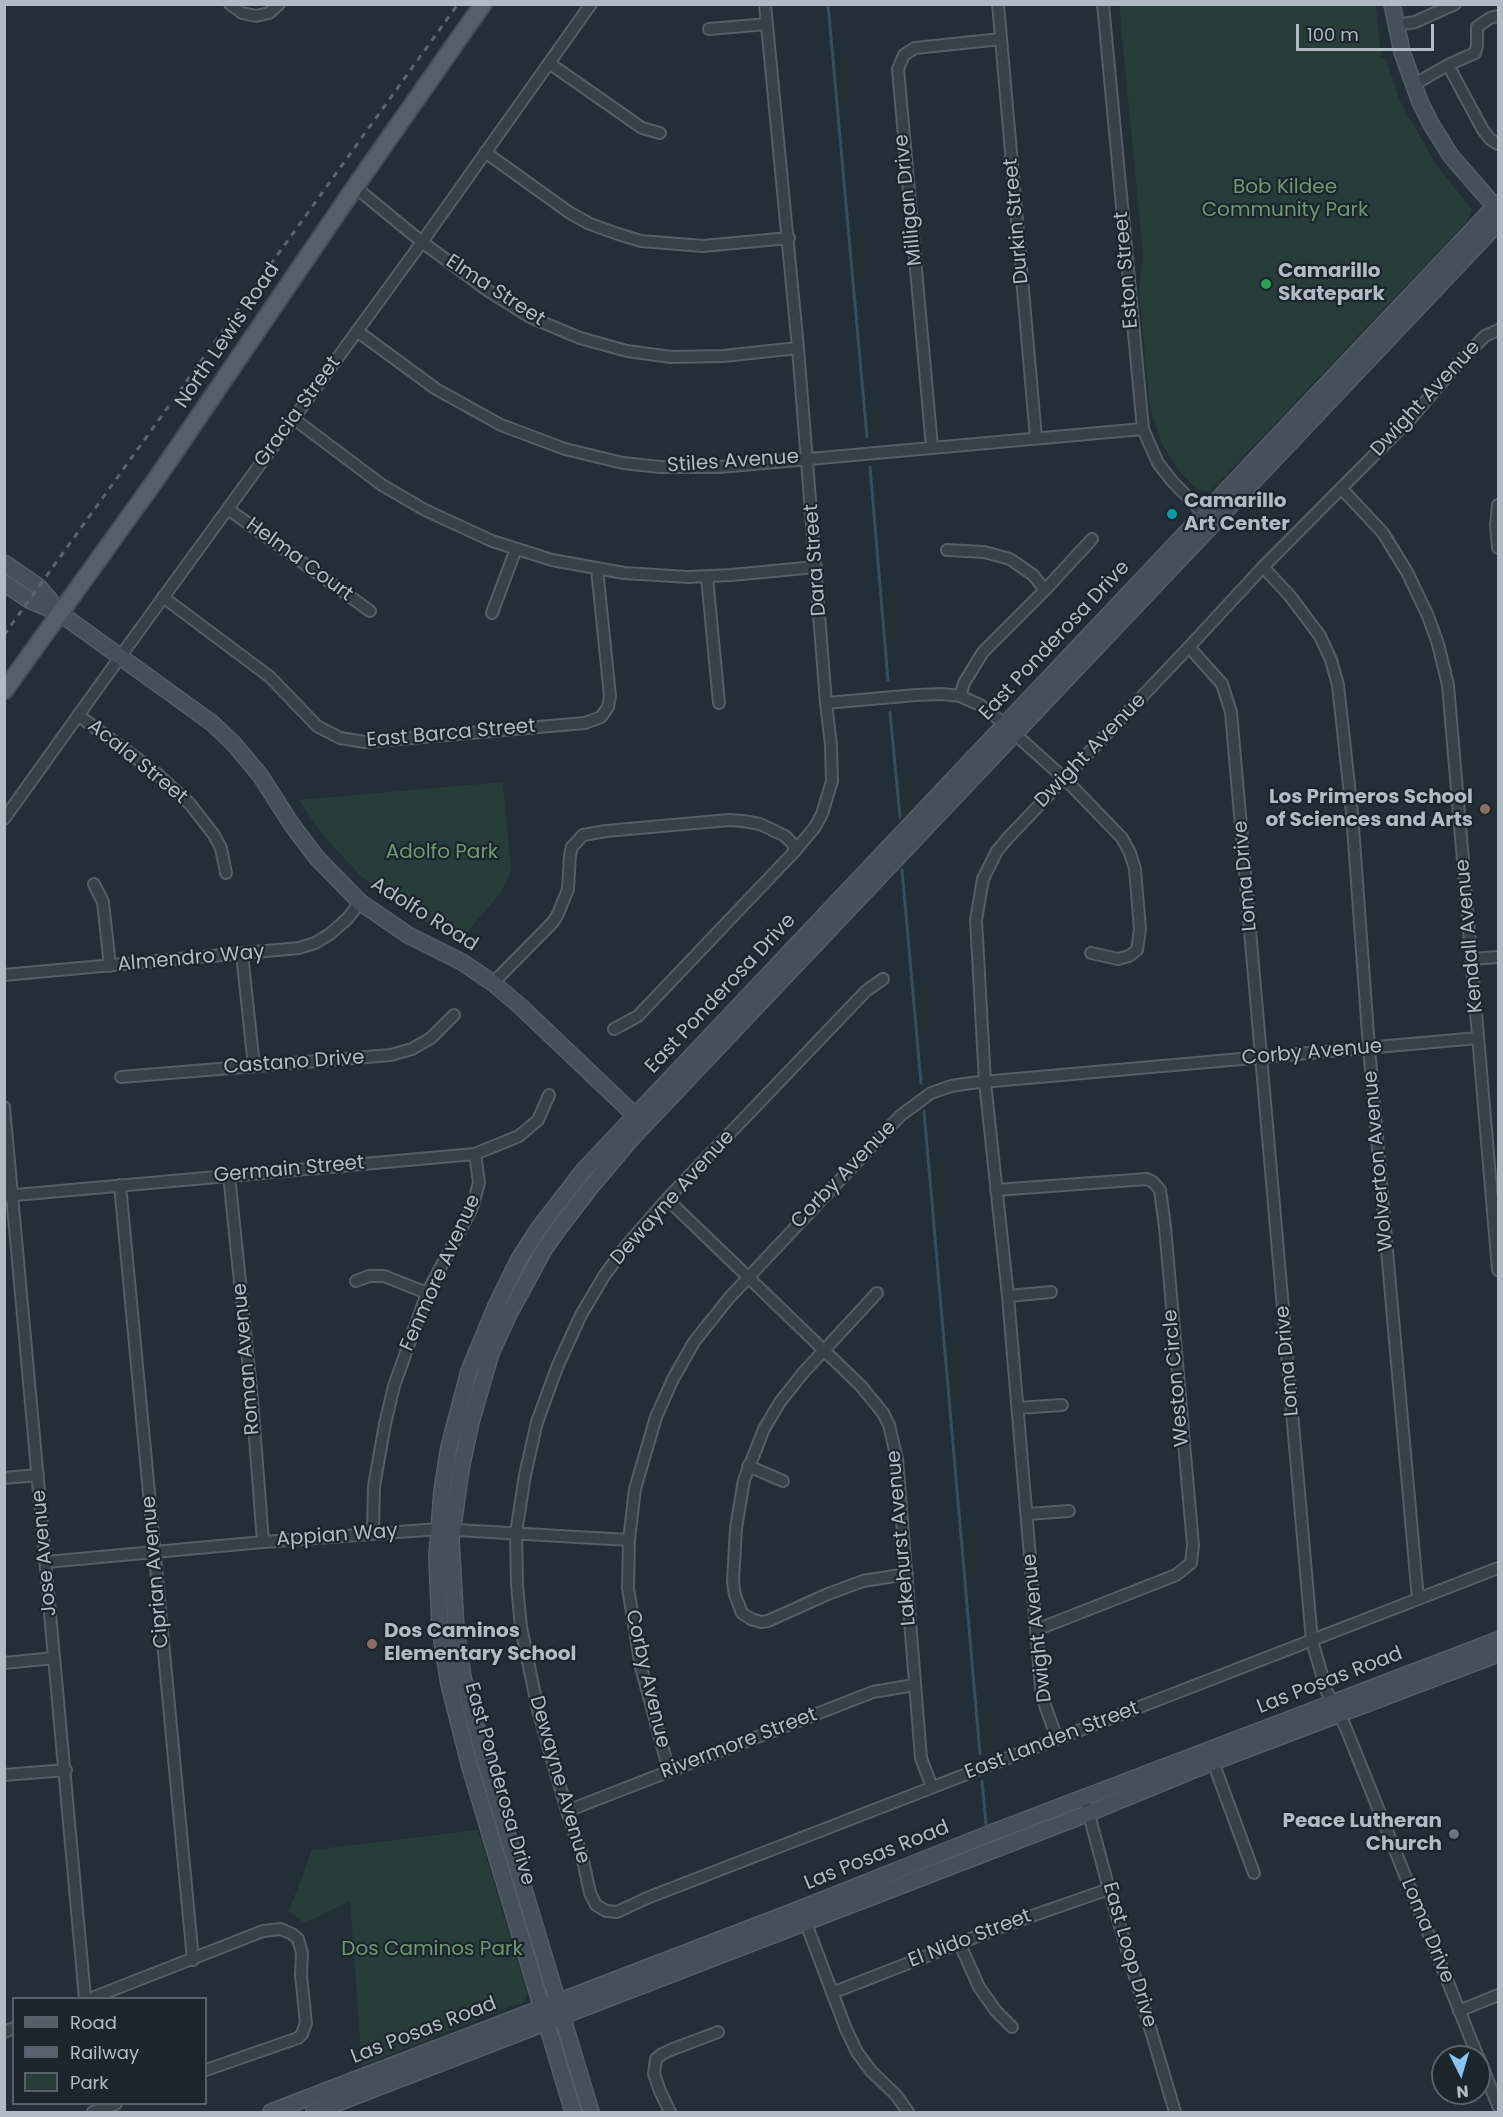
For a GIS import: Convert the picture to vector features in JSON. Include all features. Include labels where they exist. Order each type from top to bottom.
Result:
[{"type":"main road","name":"North Lewis Road","points":[[4,691],[157,478],[354,187],[483,4]]},
{"type":"main road","points":[[1392,4],[1402,52],[1413,85],[1431,124],[1451,156],[1497,206]]},
{"type":"main road","name":"East Ponderosa Drive","points":[[573,2112],[470,1767],[449,1684],[438,1602],[437,1557],[446,1529],[471,1422],[491,1353],[504,1324],[545,1248],[640,1120],[1209,519],[1497,206]]},
{"type":"main road","name":"East Ponderosa Drive","points":[[1209,519],[1498,223]]},
{"type":"main road","name":"Adolfo Road","points":[[4,563],[39,587],[61,614]]},
{"type":"main road","name":"Adolfo Road","points":[[4,583],[29,600],[61,614],[191,706],[233,743],[260,775],[304,842],[330,873],[360,902],[408,934],[462,962],[493,983],[640,1120]]},
{"type":"main road","name":"East Ponderosa Drive","points":[[446,1529],[453,1607],[463,1677],[484,1760],[591,2112]]},
{"type":"main road","name":"Las Posas Road","points":[[1087,1805],[1213,1762],[1498,1640]]},
{"type":"main road","name":"Las Posas Road","points":[[314,2112],[544,2015],[1335,1709],[1498,1653]]},
{"type":"main road","name":"Las Posas Road","points":[[271,2112],[422,2054],[544,2015]]},
{"type":"main road","points":[[341,2102],[341,2093],[410,2066],[422,2054]]},
{"type":"street","points":[[230,4],[242,13],[261,16],[269,13],[279,4]]},
{"type":"street","name":"Gracia Street","points":[[4,819],[422,242],[591,4]]},
{"type":"street","name":"Dara Street","points":[[614,1029],[638,1016],[795,851],[815,827],[822,814],[832,781],[832,752],[826,703],[789,238],[765,4]]},
{"type":"street","name":"Durkin Street","points":[[998,4],[1036,438]]},
{"type":"street","name":"Eston Street","points":[[1103,4],[1143,429],[1158,463],[1209,519]]},
{"type":"street","points":[[1395,24],[1415,22],[1455,4]]},
{"type":"street","points":[[1413,85],[1474,53],[1477,46],[1477,27],[1498,15]]},
{"type":"street","points":[[709,29],[767,24]]},
{"type":"street","name":"Milligan Drive","points":[[932,447],[898,69],[904,55],[915,48],[1001,39]]},
{"type":"street","points":[[549,63],[642,129],[660,133]]},
{"type":"street","points":[[1448,65],[1483,130],[1490,139],[1498,144]]},
{"type":"street","points":[[485,152],[570,213],[590,224],[640,241],[703,246],[789,238]]},
{"type":"street","name":"Elma Street","points":[[354,187],[422,242],[487,290],[522,312],[562,332],[608,346],[648,354],[690,357],[798,348]]},
{"type":"street","name":"Dwight Avenue","points":[[1057,1739],[1043,1697],[1008,1296],[985,1082],[976,920],[979,894],[988,866],[997,851],[1263,567],[1412,417],[1485,336],[1498,330]]},
{"type":"street","name":"Stiles Avenue","points":[[357,331],[436,389],[501,425],[565,450],[623,463],[686,468],[720,467],[1143,429]]},
{"type":"street","points":[[294,419],[353,465],[448,522],[516,549],[552,560],[597,569],[647,575],[707,577],[816,567]]},
{"type":"street","name":"Kendall Avenue","points":[[1341,488],[1383,533],[1417,590],[1438,644],[1448,685],[1478,1038],[1495,1177],[1498,1270]]},
{"type":"street","points":[[1498,505],[1496,525],[1498,548]]},
{"type":"street","name":"Helma Court","points":[[228,509],[370,611]]},
{"type":"street","points":[[960,696],[964,683],[983,652],[1092,539]]},
{"type":"street","points":[[492,613],[516,549]]},
{"type":"street","points":[[947,550],[984,552],[1010,559],[1033,575],[1045,590]]},
{"type":"street","name":"Wolverton Avenue","points":[[1263,567],[1290,596],[1320,636],[1331,660],[1338,685],[1352,813],[1369,1048],[1418,1599]]},
{"type":"street","name":"East Barca Street","points":[[163,597],[270,676],[317,726],[348,740],[365,742],[593,721],[606,710],[610,696],[597,569]]},
{"type":"street","points":[[707,577],[719,703]]},
{"type":"street","name":"Loma Drive","points":[[1190,647],[1222,684],[1231,712],[1312,1641],[1321,1677],[1473,2045]]},
{"type":"street","points":[[826,703],[916,695],[960,696],[980,705],[1065,779],[1122,838],[1135,868],[1140,929],[1137,950],[1129,956],[1118,959],[1091,952]]},
{"type":"street","name":"Acala Street","points":[[78,716],[155,772],[190,804],[221,849],[226,873]]},
{"type":"street","points":[[493,983],[553,922],[558,914],[568,889],[572,847],[583,835],[702,822],[743,821],[760,824],[785,836],[794,844],[795,851]]},
{"type":"street","points":[[94,884],[103,902],[110,966]]},
{"type":"street","name":"Almendro Way","points":[[4,975],[288,950],[315,943],[339,928],[360,902]]},
{"type":"street","points":[[242,954],[254,1066]]},
{"type":"street","points":[[1471,959],[1498,957]]},
{"type":"street","name":"Dewayne Avenue","points":[[606,1911],[596,1905],[590,1893],[582,1856],[538,1710],[525,1653],[518,1596],[516,1533],[525,1475],[537,1422],[570,1337],[604,1276],[626,1246],[667,1199],[866,991],[883,979]]},
{"type":"street","name":"Castano Drive","points":[[121,1077],[379,1057],[402,1052],[431,1038],[454,1015]]},
{"type":"street","name":"Corby Avenue","points":[[669,1771],[637,1649],[628,1588],[628,1540],[635,1489],[656,1417],[694,1342],[747,1276],[900,1116],[931,1093],[951,1086],[1478,1038]]},
{"type":"street","name":"Germain Street","points":[[9,1196],[475,1154],[519,1136],[538,1120],[549,1095]]},
{"type":"street","name":"Jose Avenue","points":[[4,1107],[9,1196],[66,1770],[85,1997]]},
{"type":"street","name":"Fenmore Avenue","points":[[373,1533],[374,1485],[385,1424],[403,1358],[427,1293],[471,1210],[475,1198],[479,1182],[475,1154]]},
{"type":"street","name":"Roman Avenue","points":[[230,1175],[252,1399],[263,1542]]},
{"type":"street","name":"Weston Circle","points":[[996,1190],[1147,1179],[1160,1190],[1165,1227],[1192,1545],[1191,1563],[1176,1575],[1036,1630]]},
{"type":"street","name":"Ciprian Avenue","points":[[120,1185],[135,1324],[153,1552],[193,1960]]},
{"type":"street","name":"Lakehurst Avenue","points":[[667,1199],[825,1350],[874,1401],[889,1425],[897,1459],[921,1758],[932,1787]]},
{"type":"street","points":[[356,1281],[369,1276],[384,1276],[427,1293]]},
{"type":"street","points":[[1008,1296],[1051,1292]]},
{"type":"street","points":[[877,1293],[803,1373],[780,1402],[765,1429],[748,1466],[739,1508],[734,1554],[735,1595],[739,1607],[746,1616],[754,1621],[768,1621],[863,1581],[907,1574]]},
{"type":"street","points":[[1018,1408],[1062,1405]]},
{"type":"street","points":[[748,1466],[783,1481]]},
{"type":"street","points":[[4,1478],[38,1475]]},
{"type":"street","points":[[1028,1514],[1069,1511]]},
{"type":"street","name":"Appian Way","points":[[46,1562],[263,1542],[446,1529],[628,1540]]},
{"type":"street","name":"East Landen Street","points":[[606,1911],[617,1912],[647,1898],[1498,1568]]},
{"type":"street","points":[[4,1663],[54,1658]]},
{"type":"street","name":"Rivermore Street","points":[[567,1810],[873,1692],[914,1685]]},
{"type":"street","points":[[1213,1762],[1254,1873]]},
{"type":"street","points":[[4,1775],[66,1770]]},
{"type":"street","name":"East Loop Drive","points":[[1087,1805],[1109,1890],[1175,2112]]},
{"type":"street","name":"El Nido Street","points":[[832,1993],[959,1942],[1109,1890]]},
{"type":"street","points":[[803,1916],[857,2052],[871,2071],[896,2095],[908,2112]]},
{"type":"street","points":[[95,1997],[271,1929],[280,1929],[292,1934],[298,1939],[302,1953],[301,1975],[306,2023],[302,2034],[298,2038],[207,2070]]},
{"type":"street","points":[[959,1942],[979,1987],[996,2011],[1012,2027]]},
{"type":"street","points":[[1459,2011],[1498,1995]]},
{"type":"street","points":[[670,2112],[654,2074],[656,2059],[668,2051],[718,2032]]},
{"type":"street","name":"Loma Drive","points":[[1491,2088],[1498,2106]]},
{"type":"street","points":[[93,2112],[112,2105]]},
{"type":"green space","name":"Bob Kildee Community Park","points":[[1119,5],[1376,5],[1381,58],[1386,59],[1400,101],[1435,163],[1472,210],[1467,221],[1210,492],[1198,490],[1178,470],[1162,444],[1150,408],[1139,291],[1143,254]]},
{"type":"green space","name":"Adolfo Park","points":[[503,782],[511,871],[501,892],[461,940],[422,920],[360,875],[322,834],[299,800]]},
{"type":"green space","name":"Dos Caminos Park","points":[[478,1830],[527,1992],[525,2001],[362,2066],[350,1901],[305,1923],[289,1911],[312,1850]]},
{"type":"waterway","points":[[828,4],[867,437]]},
{"type":"waterway","points":[[870,467],[888,680]]},
{"type":"waterway","points":[[890,712],[900,817]]},
{"type":"waterway","points":[[902,870],[921,1083]]},
{"type":"waterway","points":[[924,1111],[980,1754]]},
{"type":"waterway","points":[[982,1781],[986,1824]]},
{"type":"railway","points":[[4,635],[458,4]]},
{"type":"place","name":"Camarillo Skatepark","points":[[1266,284]]},
{"type":"place","name":"Camarillo Art Center","points":[[1172,514]]},
{"type":"place","name":"Los Primeros School of Sciences and Arts","points":[[1485,809]]},
{"type":"place","name":"Dos Caminos Elementary School","points":[[372,1644]]},
{"type":"place","name":"Peace Lutheran Church","points":[[1454,1834]]}]
